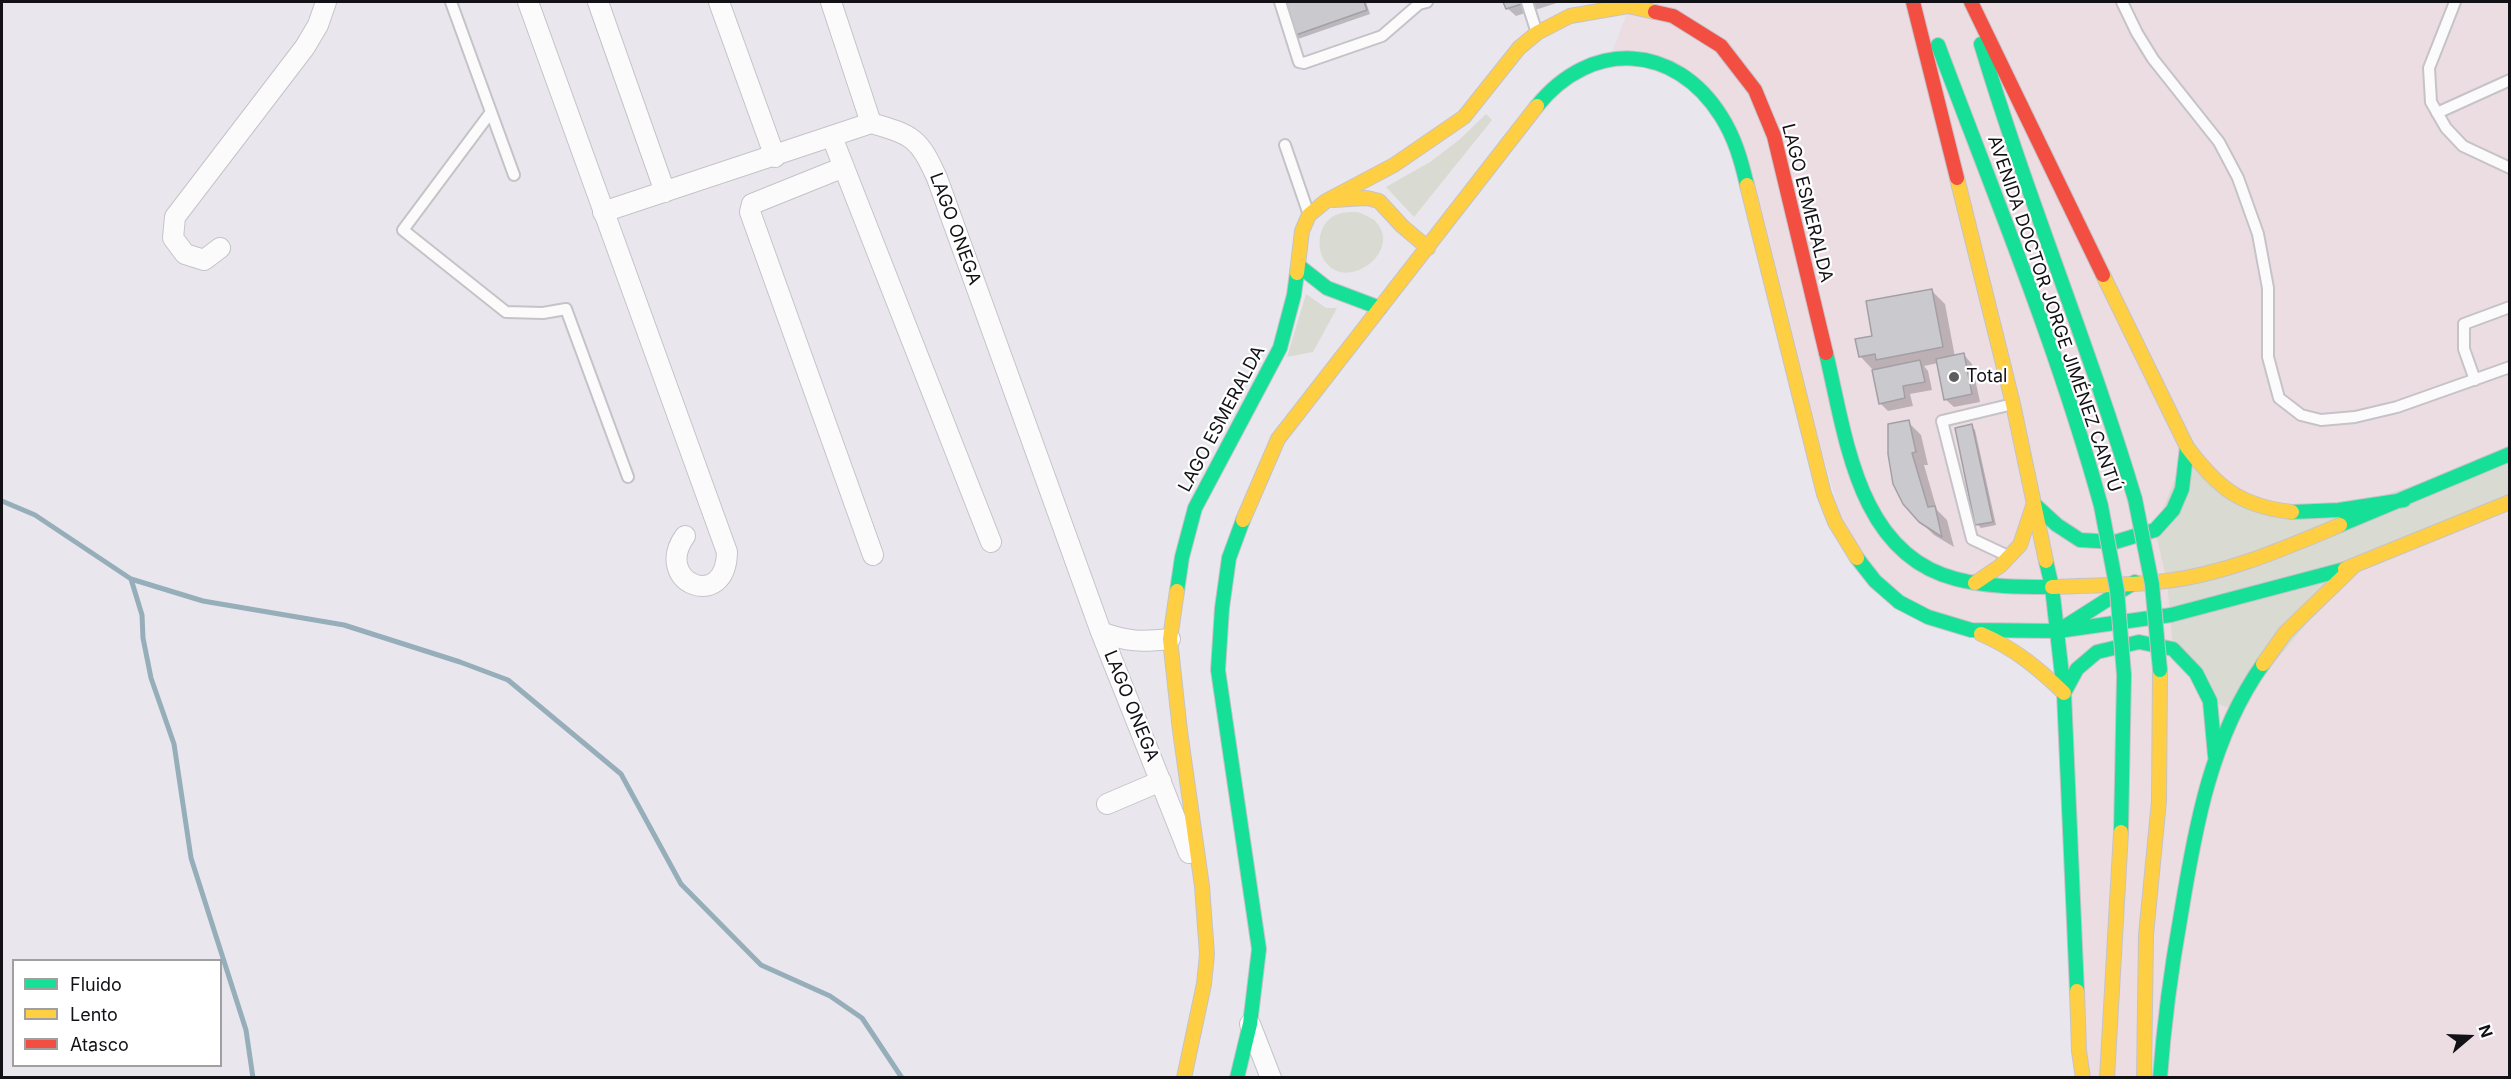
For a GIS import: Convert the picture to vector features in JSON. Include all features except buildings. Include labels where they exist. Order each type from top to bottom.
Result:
[{"type":"main road","points":[[1912,2],[2013,404],[2052,587],[2064,693],[2079,1051],[2083,1077]]},
{"type":"main road","name":"AVENIDA DOCTOR JORGE JIMÉNEZ CANTÚ","points":[[1920,2],[1958,95],[2085,447],[2101,506],[2117,590],[2124,675],[2123,800],[2107,1077]]},
{"type":"main road","points":[[1970,2],[2187,447],[2204,471],[2231,494],[2252,505],[2293,512],[2333,512],[2404,500],[2510,454]]},
{"type":"main road","name":"AVENIDA DOCTOR JORGE JIMÉNEZ CANTÚ","points":[[1970,2],[2001,114],[2118,438],[2135,499],[2152,584],[2160,670],[2159,801],[2146,935],[2144,1077]]},
{"type":"main road","name":"LAGO ESMERALDA","points":[[1184,1077],[1204,984],[1206,964],[1202,886],[1170,639],[1182,557],[1195,508],[1280,348],[1299,266],[1302,231],[1310,215],[1326,201],[1394,165],[1464,117],[1519,48],[1537,33],[1570,16],[1628,6],[1673,16],[1721,46],[1755,90],[1774,136],[1855,471],[1870,510],[1885,533],[1915,561],[1940,575],[1975,583],[2016,587],[2167,580],[2217,570],[2299,543],[2404,500]]},
{"type":"main road","points":[[1238,1077],[1250,1024],[1259,949],[1218,670],[1222,608],[1229,558],[1245,514],[1278,439],[1555,87],[1576,72],[1610,57],[1646,57],[1669,66],[1694,84],[1714,105],[1736,142],[1817,471],[1839,531],[1864,569],[1899,602],[1928,617],[2009,645],[2033,663],[2064,693]]},
{"type":"main road","points":[[1375,175],[1374,183],[1378,201]]},
{"type":"main road","points":[[1326,201],[1367,198],[1378,201],[1428,248]]},
{"type":"main road","points":[[1299,266],[1314,281],[1330,291],[1380,308]]},
{"type":"main road","points":[[2034,504],[2057,525],[2080,540],[2115,542],[2155,530],[2174,510],[2182,489],[2187,447]]},
{"type":"main road","points":[[1971,630],[2058,631],[2170,615],[2354,566],[2510,502]]},
{"type":"main road","points":[[1975,583],[2010,557],[2020,545],[2034,504]]},
{"type":"main road","points":[[2160,1077],[2164,1015],[2187,875],[2215,756],[2235,710],[2258,671],[2285,633],[2354,566]]},
{"type":"main road","points":[[2058,631],[2135,582]]},
{"type":"main road","points":[[2064,693],[2077,669],[2097,652],[2139,642],[2173,649],[2196,673],[2210,701],[2215,756]]},
{"type":"street","points":[[220,248],[204,260],[185,254],[173,238],[175,217],[305,47],[318,25],[326,2]]},
{"type":"street","points":[[528,2],[727,552],[727,568],[718,581],[705,586],[692,584],[680,575],[675,558],[678,546],[685,536]]},
{"type":"street","points":[[598,2],[664,192]]},
{"type":"street","points":[[719,2],[775,156]]},
{"type":"street","points":[[603,212],[871,123],[831,2]]},
{"type":"street","name":"LAGO ONEGA","points":[[871,123],[902,132],[924,149],[937,178],[1101,632],[1202,886]]},
{"type":"street","points":[[832,137],[991,542]]},
{"type":"street","points":[[844,167],[752,204],[750,212],[873,555]]},
{"type":"street","name":"LAGO ONEGA","points":[[1101,632],[1123,640],[1147,642],[1170,639]]},
{"type":"street","name":"LAGO ONEGA","points":[[1107,804],[1161,782]]},
{"type":"street","points":[[1250,1024],[1271,1077]]},
{"type":"lane","points":[[451,2],[514,175]]},
{"type":"lane","points":[[1280,2],[1299,62],[1304,63],[1382,36],[1419,4],[1427,2]]},
{"type":"lane","points":[[1527,2],[1537,33]]},
{"type":"lane","points":[[1565,2],[1570,16]]},
{"type":"lane","points":[[2122,2],[2153,59],[2219,142],[2238,178],[2258,234],[2268,288],[2268,357],[2279,398],[2301,415],[2321,420],[2355,417],[2397,407],[2510,367]]},
{"type":"lane","points":[[2455,2],[2429,68],[2431,102],[2446,128],[2463,146],[2510,168]]},
{"type":"lane","points":[[2437,113],[2510,80]]},
{"type":"lane","points":[[491,112],[403,230],[506,312],[543,313],[566,309],[628,477]]},
{"type":"lane","points":[[1285,145],[1310,215]]},
{"type":"lane","points":[[2475,380],[2464,349],[2464,324],[2510,308]]},
{"type":"lane","points":[[2010,557],[1972,539],[1942,421],[2013,404]]},
{"type":"shaded area","points":[[1631,2],[2509,2],[2509,1077],[2083,1077],[2058,631],[1928,617],[1849,548],[1744,171],[1694,84],[1610,57]]},
{"type":"shaded area","points":[[1486,114],[1492,120],[1414,217],[1386,187],[1430,162],[1459,140]]},
{"type":"shaded area","points":[[1358,212],[1374,220],[1382,232],[1382,245],[1377,256],[1368,265],[1356,271],[1343,272],[1331,268],[1320,250],[1320,237],[1324,225],[1328,220],[1343,213]]},
{"type":"shaded area","points":[[1306,294],[1326,308],[1337,308],[1313,352],[1287,357]]},
{"type":"shaded area","points":[[2187,447],[2231,494],[2333,512],[2509,454],[2509,501],[2354,566],[2235,710],[2210,701],[2173,649],[2167,581],[2155,530]]},
{"type":"waterway","points":[[2,501],[35,515],[131,579],[203,601],[344,625],[460,662],[508,680],[621,774],[681,884],[761,965],[830,996],[862,1018],[902,1078]]},
{"type":"waterway","points":[[131,579],[142,615],[143,638],[151,678],[174,744],[191,858],[246,1030],[253,1078]]},
{"type":"traffic: fast","points":[[1981,44],[2135,499]]},
{"type":"traffic: fast","points":[[1938,45],[2046,331],[2101,506]]},
{"type":"traffic: fast","points":[[1537,106],[1559,84],[1582,69],[1607,60],[1632,58],[1657,63],[1680,74],[1702,92],[1721,116],[1737,149],[1747,185]]},
{"type":"traffic: fast","points":[[1299,266],[1327,288],[1380,308]]},
{"type":"traffic: fast","points":[[1177,591],[1182,557],[1195,508],[1280,348],[1294,295],[1297,273]]},
{"type":"traffic: fast","points":[[1826,353],[1841,420],[1861,488],[1877,518],[1897,545],[1923,566],[1956,579],[1992,585],[2052,587]]},
{"type":"traffic: fast","points":[[2034,504],[2057,525],[2080,540],[2115,542],[2155,530],[2173,510],[2182,489],[2187,447]]},
{"type":"traffic: fast","points":[[2340,525],[2510,454]]},
{"type":"traffic: fast","points":[[2135,499],[2152,584],[2160,670]]},
{"type":"traffic: fast","points":[[2292,512],[2339,510],[2404,500]]},
{"type":"traffic: fast","points":[[2101,506],[2117,590],[2124,675]]},
{"type":"traffic: fast","points":[[1237,1078],[1250,1024],[1259,949],[1218,670],[1222,608],[1229,558],[1243,520]]},
{"type":"traffic: fast","points":[[1857,558],[1875,581],[1899,602],[1928,617],[1971,630],[2058,631],[2135,582]]},
{"type":"traffic: fast","points":[[2046,561],[2052,587],[2064,693],[2077,991]]},
{"type":"traffic: fast","points":[[2058,631],[2171,615],[2345,569]]},
{"type":"traffic: fast","points":[[2064,693],[2077,669],[2097,652],[2139,642],[2173,649],[2196,673],[2210,701],[2215,756]]},
{"type":"traffic: fast","points":[[2160,1078],[2174,955],[2199,816],[2230,722],[2263,664]]},
{"type":"traffic: fast","points":[[2121,832],[2124,675]]},
{"type":"traffic: slow","points":[[1297,273],[1302,231],[1309,215],[1326,201],[1394,165],[1464,117],[1519,48],[1537,33],[1570,16],[1628,6],[1655,12]]},
{"type":"traffic: slow","points":[[1243,520],[1278,439],[1537,106]]},
{"type":"traffic: slow","points":[[1957,178],[2013,404],[2046,561]]},
{"type":"traffic: slow","points":[[1747,185],[1824,494],[1835,522],[1857,558]]},
{"type":"traffic: slow","points":[[1333,200],[1367,198],[1379,201],[1402,226],[1428,248]]},
{"type":"traffic: slow","points":[[2103,275],[2187,447],[2198,461],[2220,484],[2244,500],[2292,512]]},
{"type":"traffic: slow","points":[[2345,569],[2510,502]]},
{"type":"traffic: slow","points":[[1975,583],[2000,566],[2020,545],[2033,506]]},
{"type":"traffic: slow","points":[[2052,587],[2138,584],[2188,578],[2255,559],[2340,525]]},
{"type":"traffic: slow","points":[[2263,664],[2285,633],[2354,566]]},
{"type":"traffic: slow","points":[[1177,591],[1170,639],[1180,731],[1202,886],[1207,954],[1204,984],[1184,1078]]},
{"type":"traffic: slow","points":[[1981,634],[2025,659],[2064,693]]},
{"type":"traffic: slow","points":[[2144,1078],[2146,935],[2159,801],[2160,670]]},
{"type":"traffic: slow","points":[[2107,1078],[2121,832]]},
{"type":"traffic: slow","points":[[2077,991],[2079,1051],[2083,1078]]},
{"type":"traffic: jam","points":[[1913,2],[1957,178]]},
{"type":"traffic: jam","points":[[1971,2],[2103,275]]},
{"type":"traffic: jam","points":[[1655,12],[1673,16],[1721,46],[1755,90],[1774,136],[1826,353]]},
{"type":"place","name":"Total","points":[[1954,377]]}]
